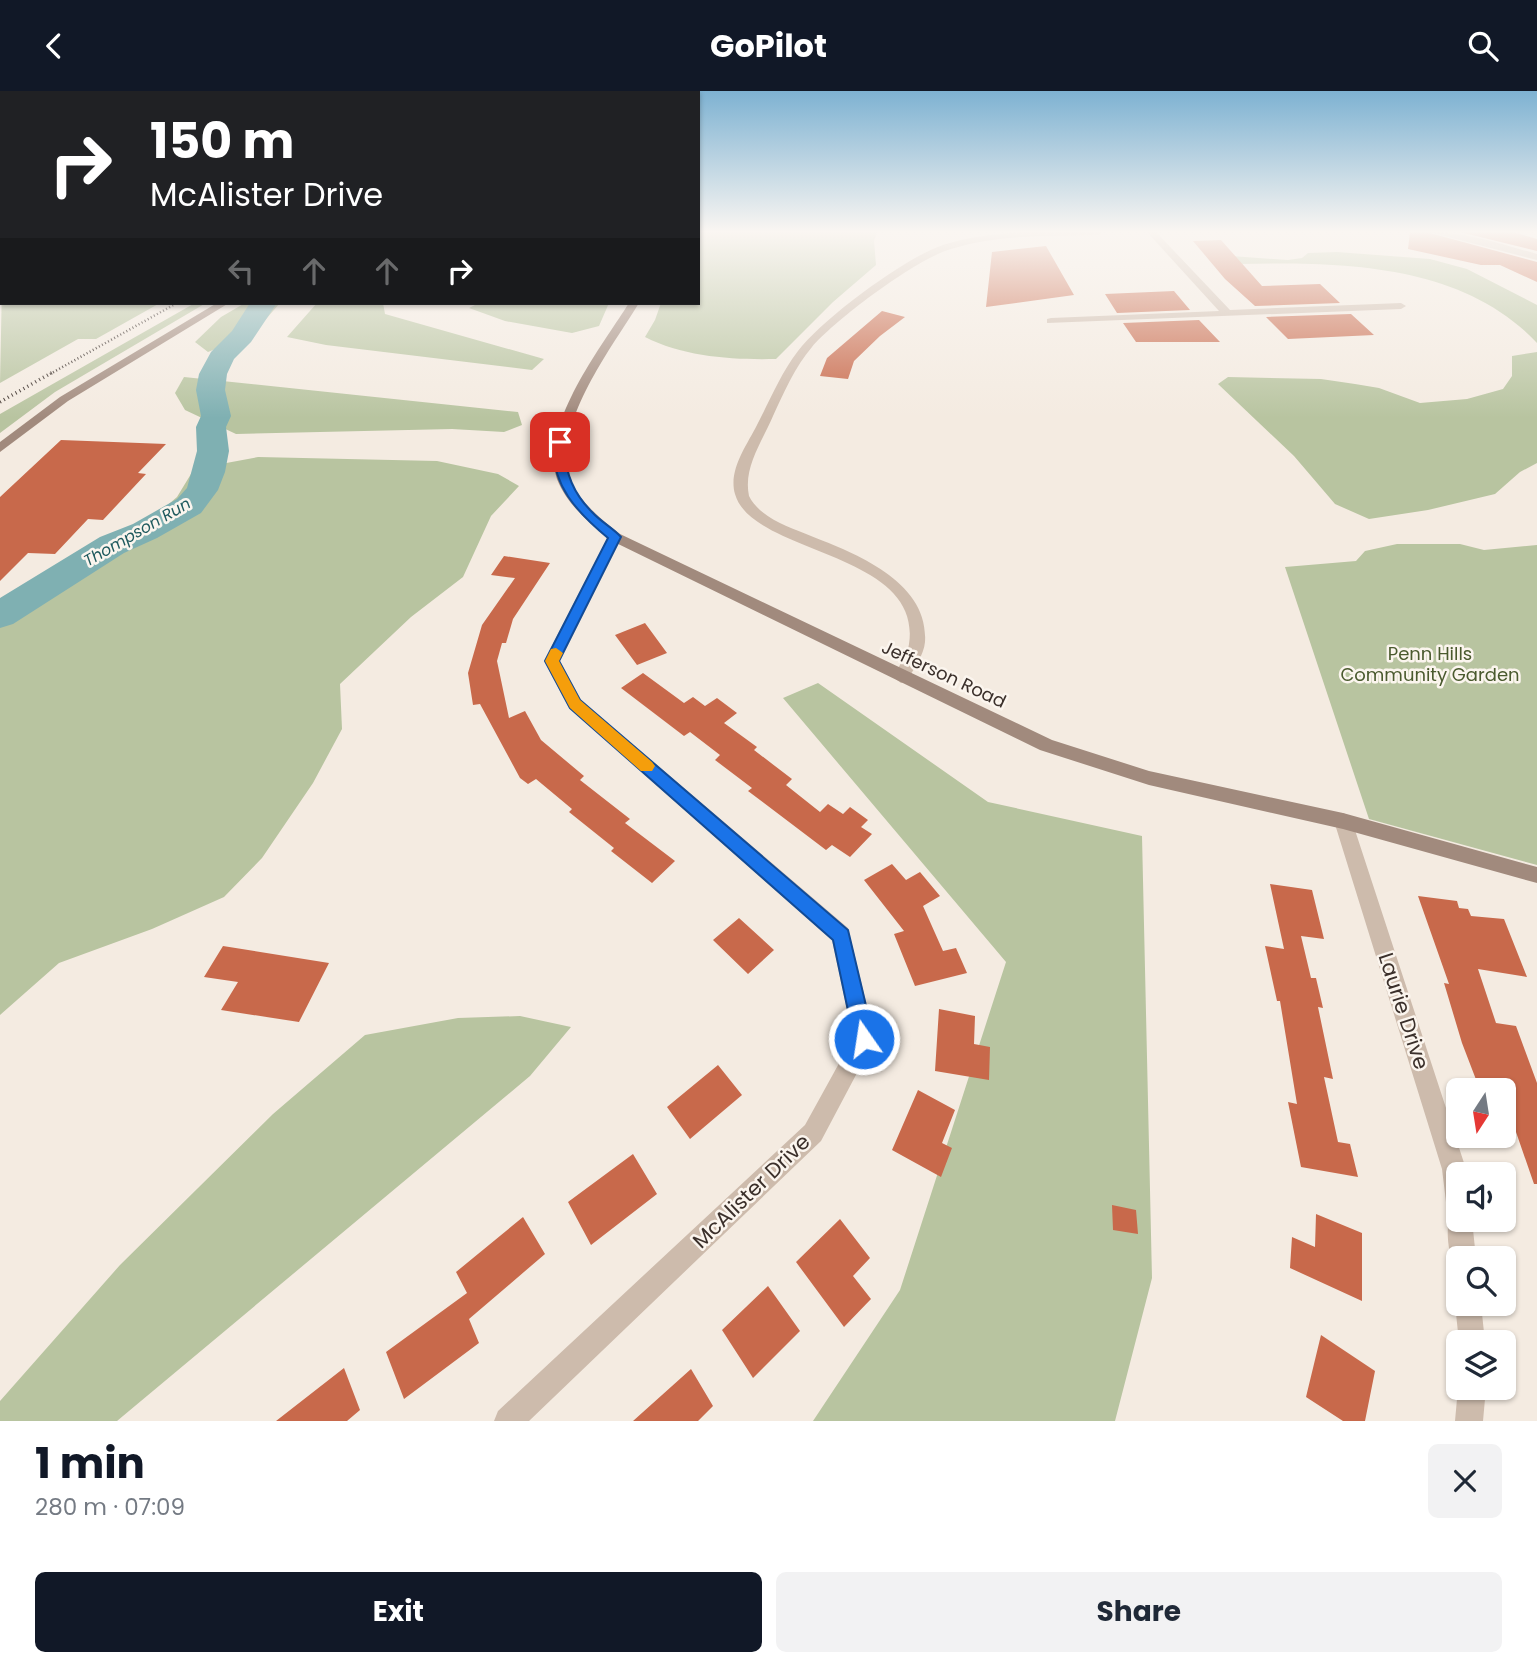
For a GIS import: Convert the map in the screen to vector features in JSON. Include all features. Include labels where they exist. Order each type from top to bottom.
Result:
[{"type":"street","points":[[871,294],[825,327],[796,362],[783,381],[741,475],[743,497],[753,511],[782,528],[868,567],[905,598],[912,610],[917,634],[916,645],[901,677]]},
{"type":"street","points":[[1209,294],[1227,313]]},
{"type":"street","points":[[0,448],[64,399],[221,305]]},
{"type":"street","name":"Jefferson Road","points":[[633,305],[566,422],[558,460],[563,477],[574,497],[588,515],[615,537],[1046,745],[1096,763],[1194,789],[1343,821],[1537,875]]},
{"type":"street","points":[[1051,321],[1401,306]]},
{"type":"street","name":"McAlister Drive","points":[[508,1421],[813,1133],[864,1039],[841,936],[575,704],[552,661],[615,537]]},
{"type":"street","name":"Laurie Drive","points":[[1343,821],[1452,1162]]},
{"type":"street","points":[[1469,1421],[1471,1400]]},
{"type":"green space","points":[[700,294],[842,294],[776,359],[726,358],[692,353],[660,344],[645,337],[660,305],[700,305]]},
{"type":"green space","points":[[1466,294],[1516,294],[1537,305],[1537,343],[1507,317]]},
{"type":"green space","points":[[2,305],[156,305],[96,339],[78,339],[0,383]]},
{"type":"green space","points":[[191,305],[203,305],[55,392],[0,433],[0,414]]},
{"type":"green space","points":[[242,305],[278,305],[253,334],[208,352],[195,342],[221,317]]},
{"type":"green space","points":[[315,305],[383,305],[385,314],[544,359],[532,370],[326,345],[287,337]]},
{"type":"green space","points":[[475,305],[608,305],[599,326],[572,333],[505,321],[469,308]]},
{"type":"green space","points":[[1537,352],[1537,463],[1520,472],[1495,494],[1428,510],[1369,519],[1335,504],[1294,456],[1218,384],[1228,377],[1321,379],[1379,388],[1420,403],[1467,399],[1503,389],[1512,376],[1512,356]]},
{"type":"green space","points":[[184,377],[518,412],[522,425],[504,432],[452,429],[236,434],[185,410],[175,393]]},
{"type":"green space","points":[[258,457],[437,461],[498,474],[519,486],[491,516],[463,577],[411,617],[340,684],[342,729],[313,783],[262,858],[224,897],[152,929],[59,963],[0,1015],[0,627],[91,571],[177,497],[194,469]]},
{"type":"green space","name":"Penn Hills Community Garden","points":[[1397,544],[1460,544],[1484,550],[1537,545],[1537,865],[1369,819],[1285,567],[1356,561],[1365,551]]},
{"type":"green space","points":[[818,683],[988,802],[1142,836],[1152,1278],[1115,1421],[813,1421],[900,1290],[1006,962],[783,698]]},
{"type":"green space","points":[[520,1016],[571,1027],[530,1076],[117,1421],[0,1421],[0,1401],[120,1265],[273,1114],[365,1035],[458,1018]]},
{"type":"building","points":[[987,294],[1074,295],[986,307]]},
{"type":"building","points":[[1105,294],[1177,294],[1190,310],[1117,313]]},
{"type":"building","points":[[1242,294],[1331,294],[1340,303],[1255,306]]},
{"type":"building","points":[[882,311],[905,317],[854,361],[848,379],[820,376],[827,358]]},
{"type":"building","points":[[1351,314],[1374,335],[1288,339],[1266,317]]},
{"type":"building","points":[[1199,320],[1220,342],[1136,342],[1123,323]]},
{"type":"building","points":[[61,440],[166,444],[138,473],[146,474],[103,520],[88,519],[55,554],[28,553],[0,581],[0,497]]},
{"type":"building","points":[[504,556],[550,563],[513,619],[497,661],[509,718],[525,711],[541,740],[584,776],[580,780],[630,819],[625,823],[675,861],[652,883],[611,851],[614,848],[569,812],[572,809],[536,779],[528,784],[520,778],[480,704],[473,705],[468,673],[482,625],[515,578],[491,575]]},
{"type":"building","points":[[645,623],[667,653],[637,665],[615,635]]},
{"type":"building","points":[[643,673],[684,703],[693,697],[705,706],[717,698],[737,713],[724,723],[757,747],[754,750],[792,779],[786,785],[820,812],[828,804],[843,814],[850,807],[868,820],[861,827],[872,834],[850,857],[832,845],[826,850],[748,791],[752,788],[715,760],[720,755],[690,732],[684,736],[621,688]]},
{"type":"building","points":[[892,864],[906,880],[920,872],[940,896],[923,906],[943,951],[956,948],[967,973],[915,986],[894,934],[904,931],[864,880]]},
{"type":"building","points":[[1270,884],[1312,890],[1324,939],[1301,936],[1311,978],[1316,978],[1323,1008],[1318,1007],[1333,1079],[1324,1077],[1338,1142],[1350,1144],[1358,1177],[1301,1167],[1288,1102],[1297,1104],[1280,1001],[1277,1001],[1265,946],[1284,949]]},
{"type":"building","points":[[1418,896],[1457,901],[1459,908],[1468,909],[1471,916],[1504,919],[1527,977],[1478,969],[1496,1023],[1516,1026],[1537,1083],[1537,1184],[1534,1184],[1516,1132],[1516,1078],[1475,1078],[1444,983],[1449,984]]},
{"type":"building","points":[[739,918],[774,950],[748,974],[713,940]]},
{"type":"building","points":[[223,946],[329,963],[299,1022],[221,1010],[238,982],[204,977]]},
{"type":"building","points":[[939,1009],[975,1016],[974,1044],[990,1047],[989,1080],[935,1071]]},
{"type":"building","points":[[718,1065],[742,1095],[690,1139],[667,1107]]},
{"type":"building","points":[[918,1090],[955,1110],[942,1143],[952,1148],[941,1177],[892,1150]]},
{"type":"building","points":[[633,1154],[657,1194],[591,1245],[568,1202]]},
{"type":"building","points":[[1112,1205],[1136,1210],[1138,1234],[1113,1230]]},
{"type":"building","points":[[1316,1214],[1362,1233],[1362,1301],[1290,1268],[1292,1237],[1315,1247]]},
{"type":"building","points":[[523,1217],[545,1254],[469,1319],[479,1343],[404,1399],[386,1352],[467,1293],[456,1272]]},
{"type":"building","points":[[840,1219],[870,1258],[853,1276],[871,1299],[844,1327],[796,1262]]},
{"type":"building","points":[[768,1286],[800,1331],[753,1378],[722,1330]]},
{"type":"building","points":[[1321,1335],[1375,1371],[1365,1421],[1343,1421],[1306,1397]]},
{"type":"building","points":[[344,1368],[360,1410],[347,1421],[276,1421]]},
{"type":"building","points":[[691,1369],[713,1406],[698,1421],[633,1421]]},
{"type":"waterway","name":"Thompson Run","points":[[0,615],[112,545],[145,531],[189,506],[202,490],[213,451],[211,427],[216,416],[210,390],[213,374],[221,358],[241,336],[261,305]]},
{"type":"railway","points":[[50,374],[173,305]]},
{"type":"railway","points":[[0,402],[53,372]]},
{"type":"slow traffic","points":[[556,653],[552,661],[575,704],[647,766]]},
{"type":"route","points":[[560,442],[558,460],[563,477],[574,497],[588,515],[615,537],[552,661],[575,704],[841,936],[864,1039]]}]
